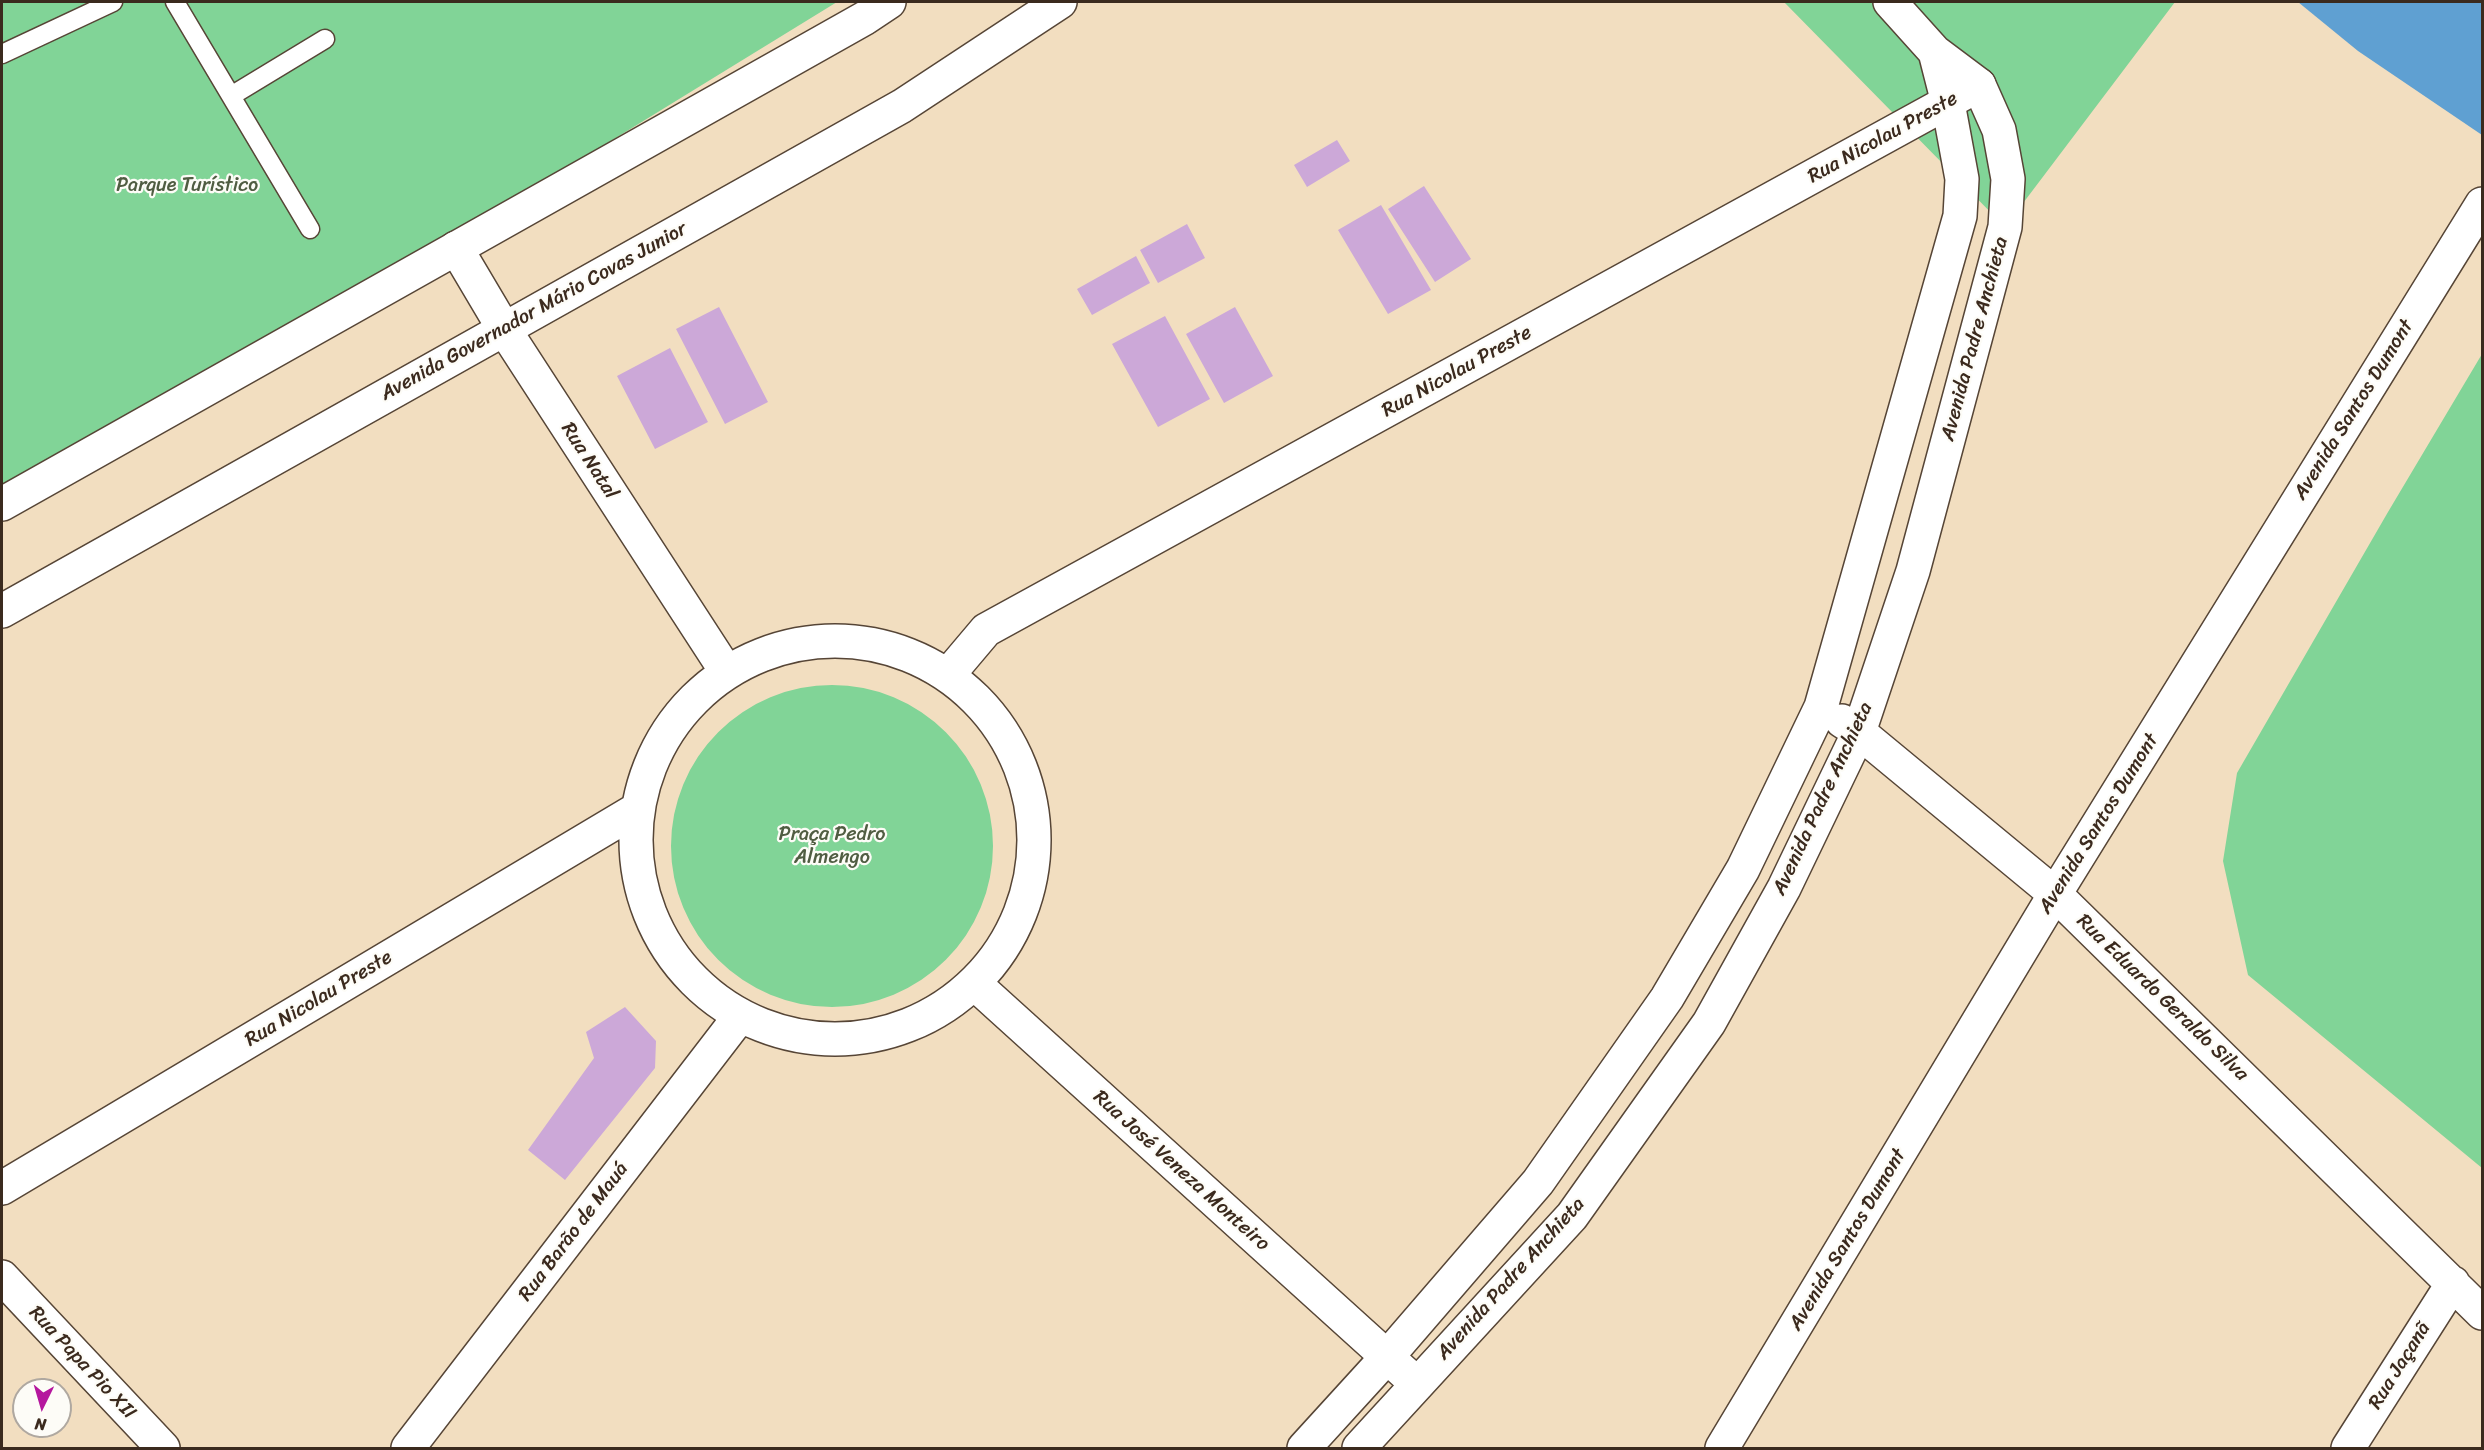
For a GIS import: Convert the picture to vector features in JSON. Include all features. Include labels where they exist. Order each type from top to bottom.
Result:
[{"type":"street","points":[[2,504],[865,18],[889,2]]},
{"type":"street","name":"Avenida Governador Mário Covas Junior","points":[[2,611],[902,106],[1060,2]]},
{"type":"street","name":"Avenida Padre Anchieta","points":[[1359,1449],[1572,1216],[1709,1023],[1784,888],[1859,732],[1913,571],[2005,228],[2008,179],[1999,130],[1979,85],[1935,52],[1890,2]]},
{"type":"street","name":"Avenida Padre Anchieta","points":[[1304,1449],[1538,1182],[1667,998],[1743,869],[1821,707],[1960,216],[1962,179],[1948,103],[1935,52]]},
{"type":"street","name":"Rua Nicolau Preste","points":[[948,675],[986,630],[1979,85]]},
{"type":"street","name":"Avenida Santos Dumont","points":[[1722,1449],[2055,894],[2482,204]]},
{"type":"street","name":"Rua Natal","points":[[456,248],[504,329],[726,671]]},
{"type":"street","points":[[838,640],[896,649],[948,675],[991,714],[1022,765],[1035,823],[1032,882],[1011,937],[975,984],[923,1020],[863,1038],[799,1037],[740,1016],[691,979],[655,930],[636,871],[636,810],[652,756],[683,708],[726,671],[780,647],[838,640]]},
{"type":"street","name":"Rua Eduardo Geraldo Silva","points":[[1821,707],[1859,732],[2055,894],[2482,1313]]},
{"type":"street","name":"Rua Nicolau Preste","points":[[2,1188],[636,810]]},
{"type":"street","name":"Rua José Veneza Monteiro","points":[[975,984],[1417,1384]]},
{"type":"street","name":"Rua Barão de Mauá","points":[[408,1449],[740,1016]]},
{"type":"street","name":"Rua Papa Pio XII","points":[[2,1277],[163,1449]]},
{"type":"street","name":"Rua Jaçanã","points":[[2348,1449],[2453,1284]]},
{"type":"lane","points":[[2,54],[113,2]]},
{"type":"lane","points":[[175,2],[310,229]]},
{"type":"lane","points":[[231,96],[325,39]]},
{"type":"green space","name":"Parque Turístico","points":[[2,2],[837,2],[2,515]]},
{"type":"green space","points":[[1784,2],[2175,2],[2005,227]]},
{"type":"green space","points":[[2482,354],[2482,1168],[2248,975],[2223,861],[2237,773]]},
{"type":"green space","name":"Praça Pedro Almengo","points":[[832,685],[863,688],[894,697],[922,712],[946,732],[966,756],[981,784],[990,815],[993,846],[990,877],[981,908],[966,936],[946,960],[922,980],[894,995],[863,1004],[832,1007],[801,1004],[770,995],[742,980],[718,960],[698,936],[683,908],[674,877],[671,846],[674,815],[683,784],[698,756],[718,732],[742,712],[770,697],[801,688]]},
{"type":"water","points":[[2298,2],[2482,2],[2482,135],[2358,51]]},
{"type":"building","points":[[1337,140],[1350,161],[1307,187],[1294,165]]},
{"type":"building","points":[[1424,186],[1471,259],[1435,282],[1388,209]]},
{"type":"building","points":[[1381,205],[1431,290],[1388,314],[1338,230]]},
{"type":"building","points":[[1187,224],[1205,258],[1158,283],[1140,250]]},
{"type":"building","points":[[1136,256],[1150,283],[1092,315],[1077,289]]},
{"type":"building","points":[[719,307],[768,402],[725,424],[676,329]]},
{"type":"building","points":[[1235,307],[1273,376],[1224,403],[1186,334]]},
{"type":"building","points":[[1165,316],[1210,399],[1158,427],[1112,344]]},
{"type":"building","points":[[670,348],[708,422],[655,449],[617,376]]},
{"type":"building","points":[[625,1007],[656,1041],[655,1068],[565,1180],[528,1150],[594,1058],[586,1032]]}]
